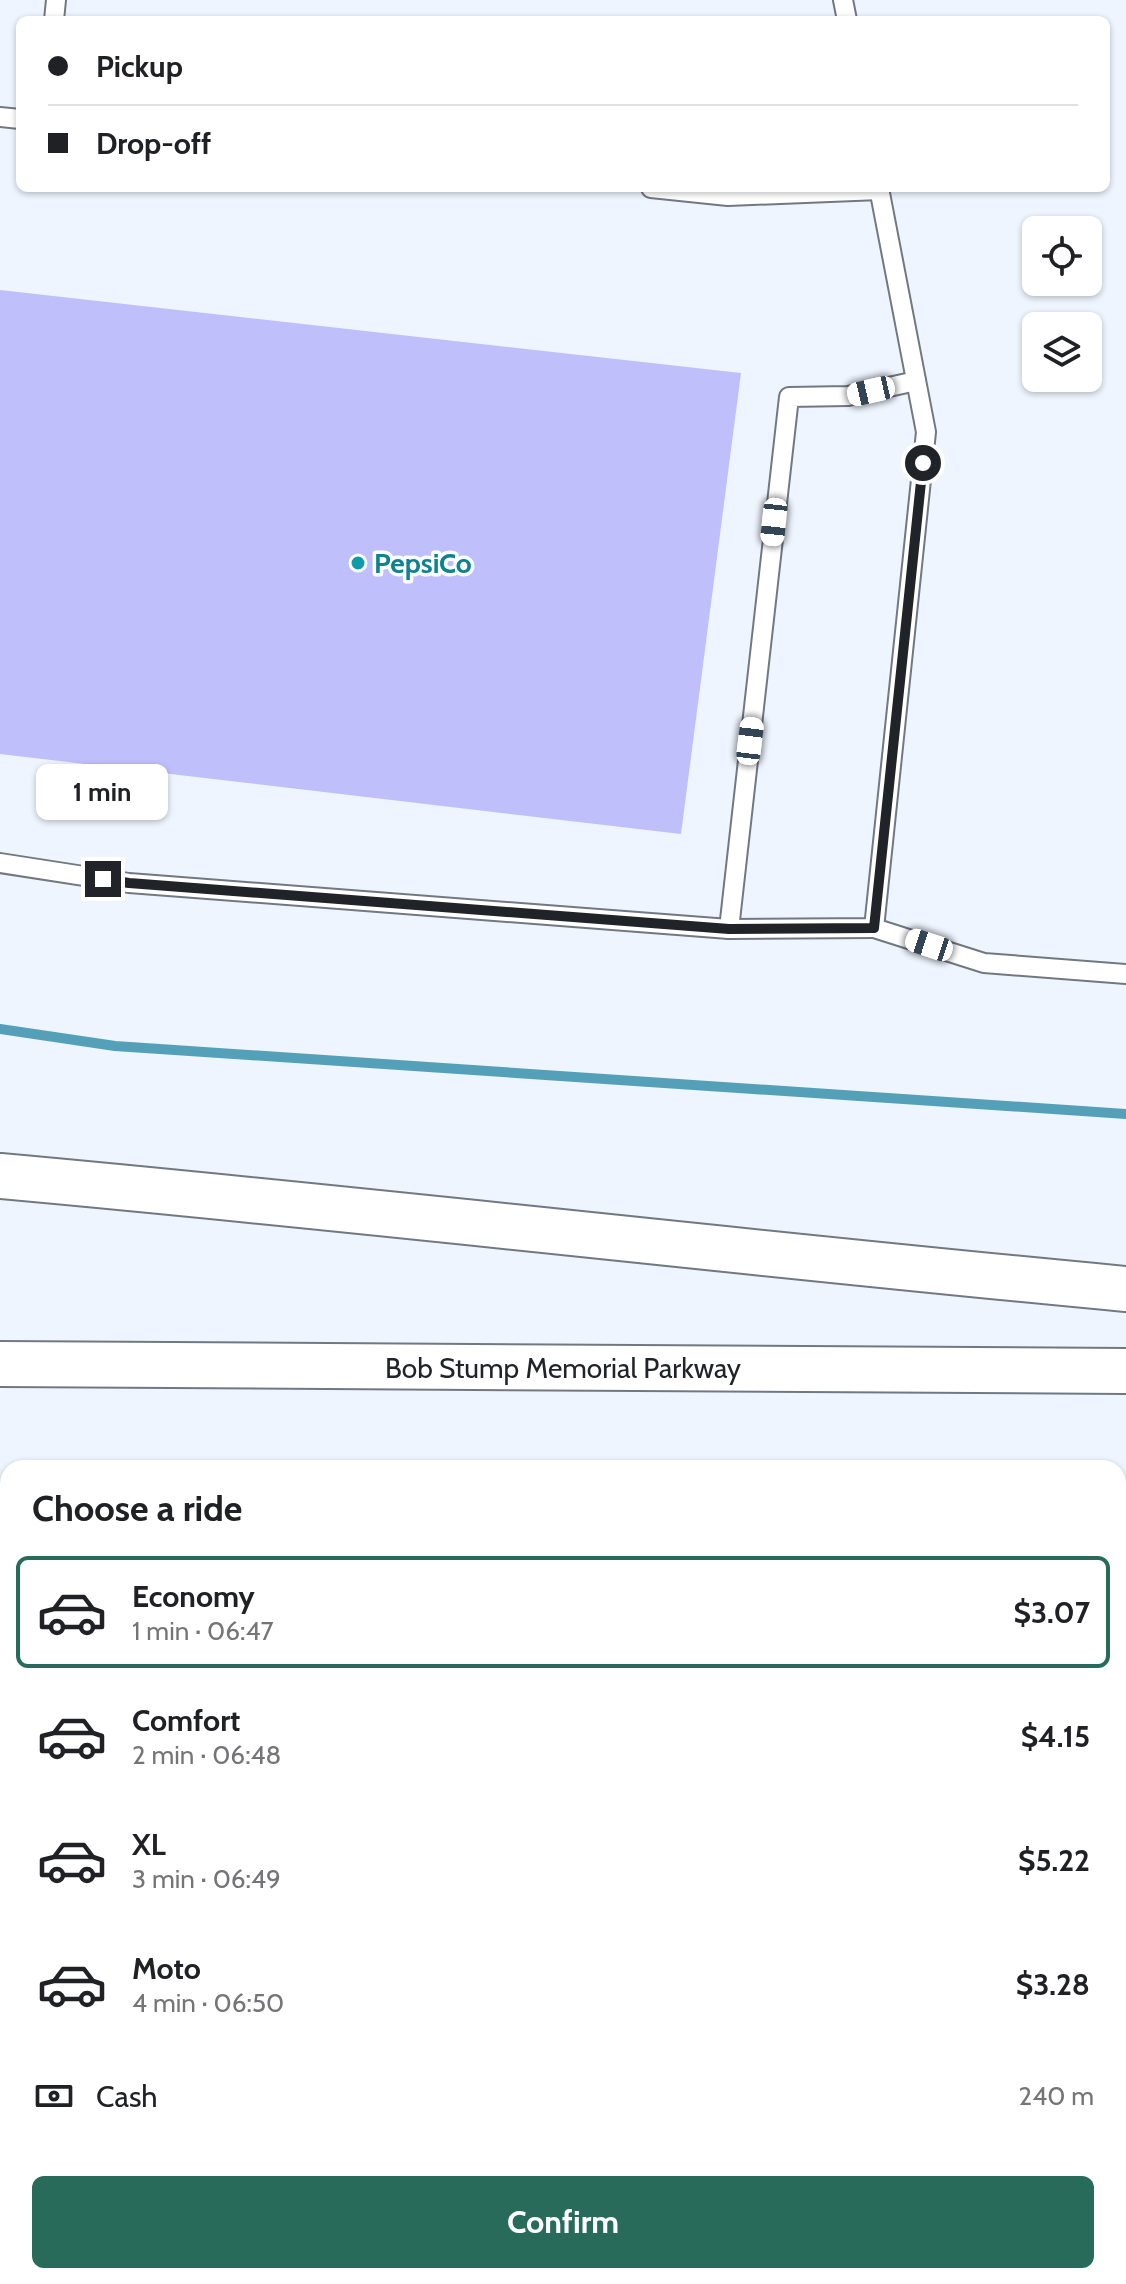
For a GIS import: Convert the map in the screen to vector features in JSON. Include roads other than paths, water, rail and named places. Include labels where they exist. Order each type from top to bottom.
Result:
[{"type":"highway","points":[[0,1176],[239,1197],[478,1225],[1126,1289]]},
{"type":"highway","name":"Bob Stump Memorial Parkway","points":[[0,1364],[1126,1371]]},
{"type":"lane","points":[[690,192],[728,196],[815,192]]},
{"type":"lane","points":[[874,928],[926,432],[881,192]]},
{"type":"lane","points":[[729,929],[789,397],[848,396],[916,381]]},
{"type":"lane","points":[[0,863],[129,883],[729,929],[874,928],[984,963],[1126,974]]},
{"type":"waterway","points":[[0,1029],[115,1046],[1126,1114]]},
{"type":"place","name":"PepsiCo","points":[[358,563]]}]
